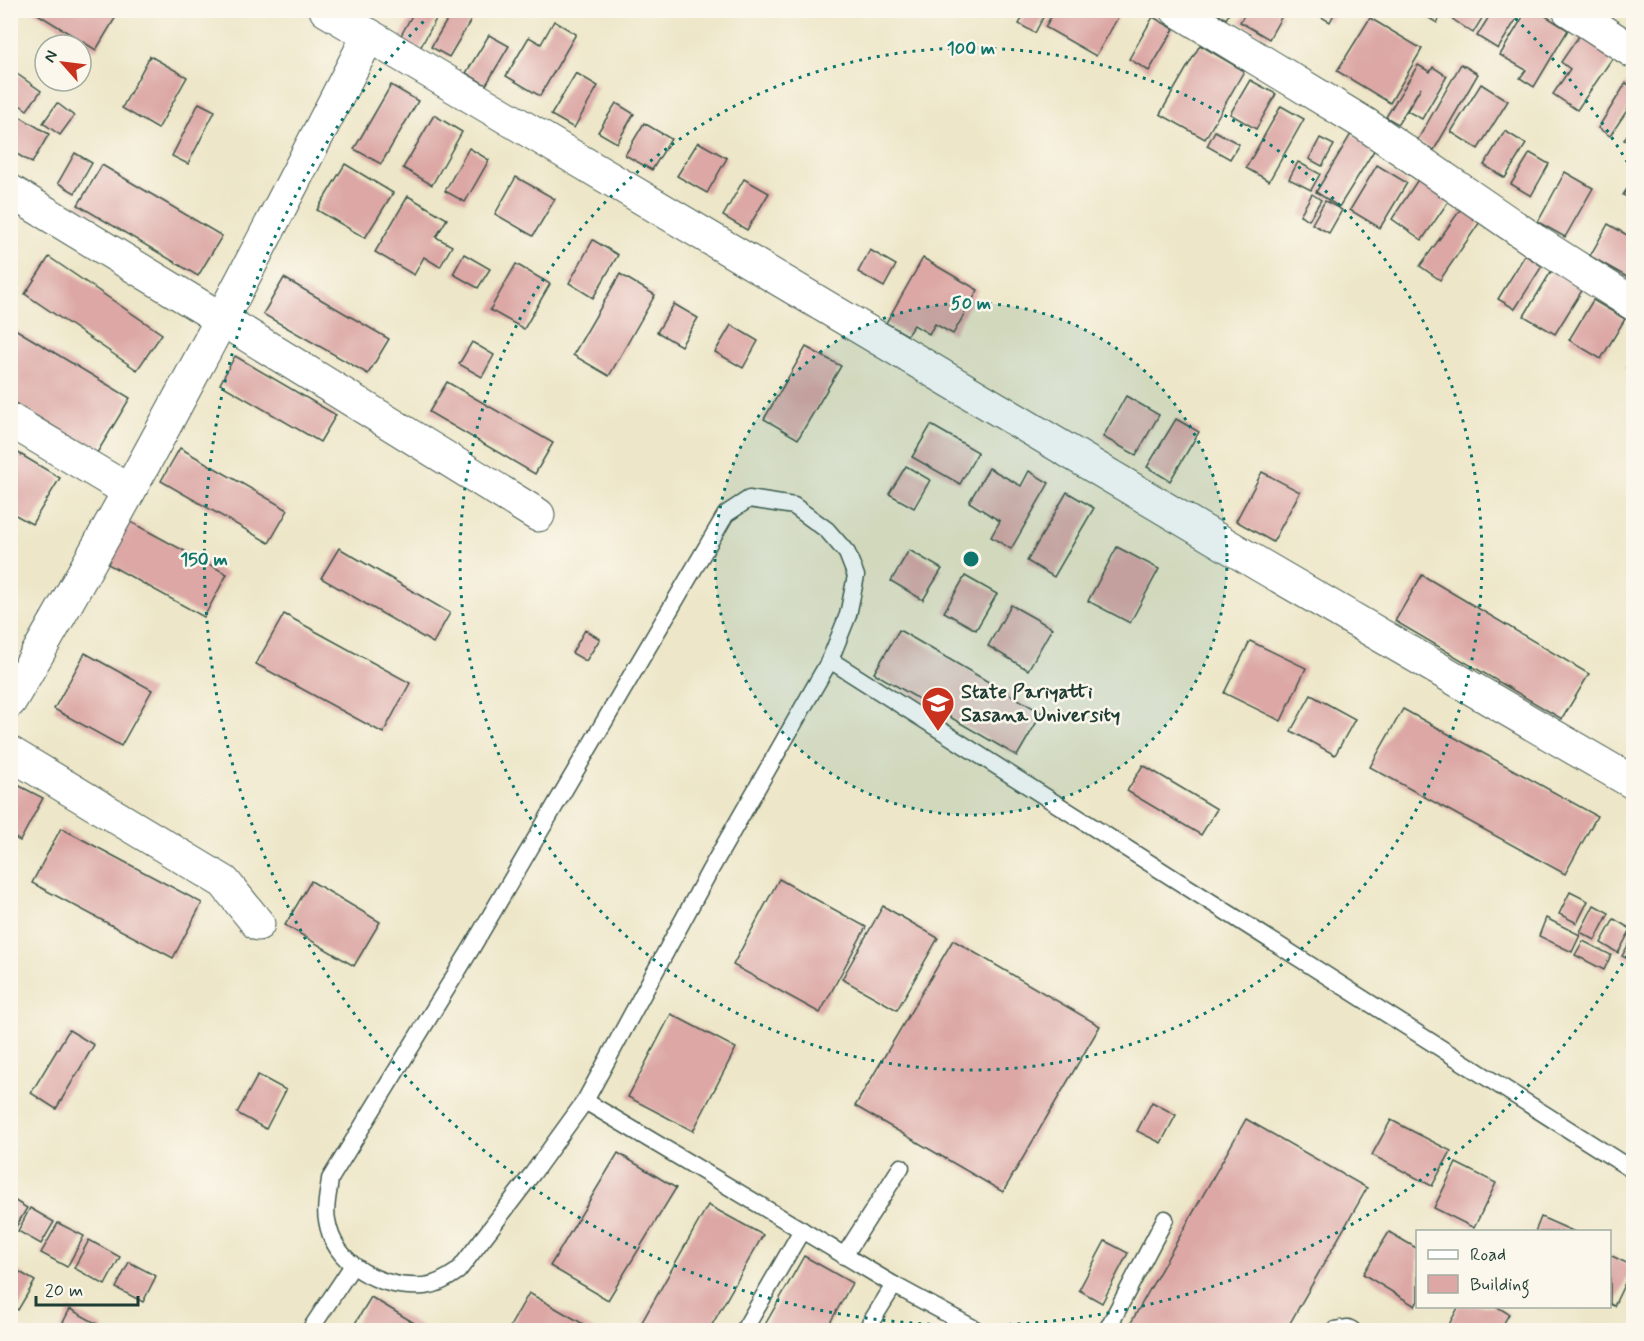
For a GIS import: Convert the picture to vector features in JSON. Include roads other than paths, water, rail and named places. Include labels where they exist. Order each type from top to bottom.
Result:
[{"type":"street","points":[[326,10],[1271,571],[1634,783]]},
{"type":"street","points":[[1177,10],[1365,124],[1535,241],[1634,304]]},
{"type":"street","points":[[1569,10],[1634,52]]},
{"type":"street","points":[[10,701],[67,605],[223,320],[369,35]]},
{"type":"street","points":[[10,191],[538,516]]},
{"type":"street","points":[[10,420],[129,491]]},
{"type":"street","points":[[10,753],[225,882],[258,924]]},
{"type":"lane","points":[[749,499],[794,506],[827,530],[847,553],[856,576],[848,615],[830,660],[709,872],[585,1101],[458,1271],[442,1281],[425,1286],[394,1283],[369,1277],[353,1265],[335,1246],[326,1219],[330,1179],[471,949],[726,514],[749,499]]},
{"type":"lane","points":[[830,660],[1634,1171]]},
{"type":"lane","points":[[585,1101],[844,1256],[977,1330]]},
{"type":"lane","points":[[844,1256],[901,1167]]},
{"type":"lane","points":[[1107,1330],[1165,1219]]},
{"type":"lane","points":[[744,1330],[802,1230]]},
{"type":"lane","points":[[310,1330],[353,1265]]},
{"type":"lane","points":[[866,1330],[894,1285]]},
{"type":"lane","points":[[1335,1330],[1348,1328],[1352,1330]]},
{"type":"place","name":"State Pariyatti Sasana University","points":[[938,732]]}]
